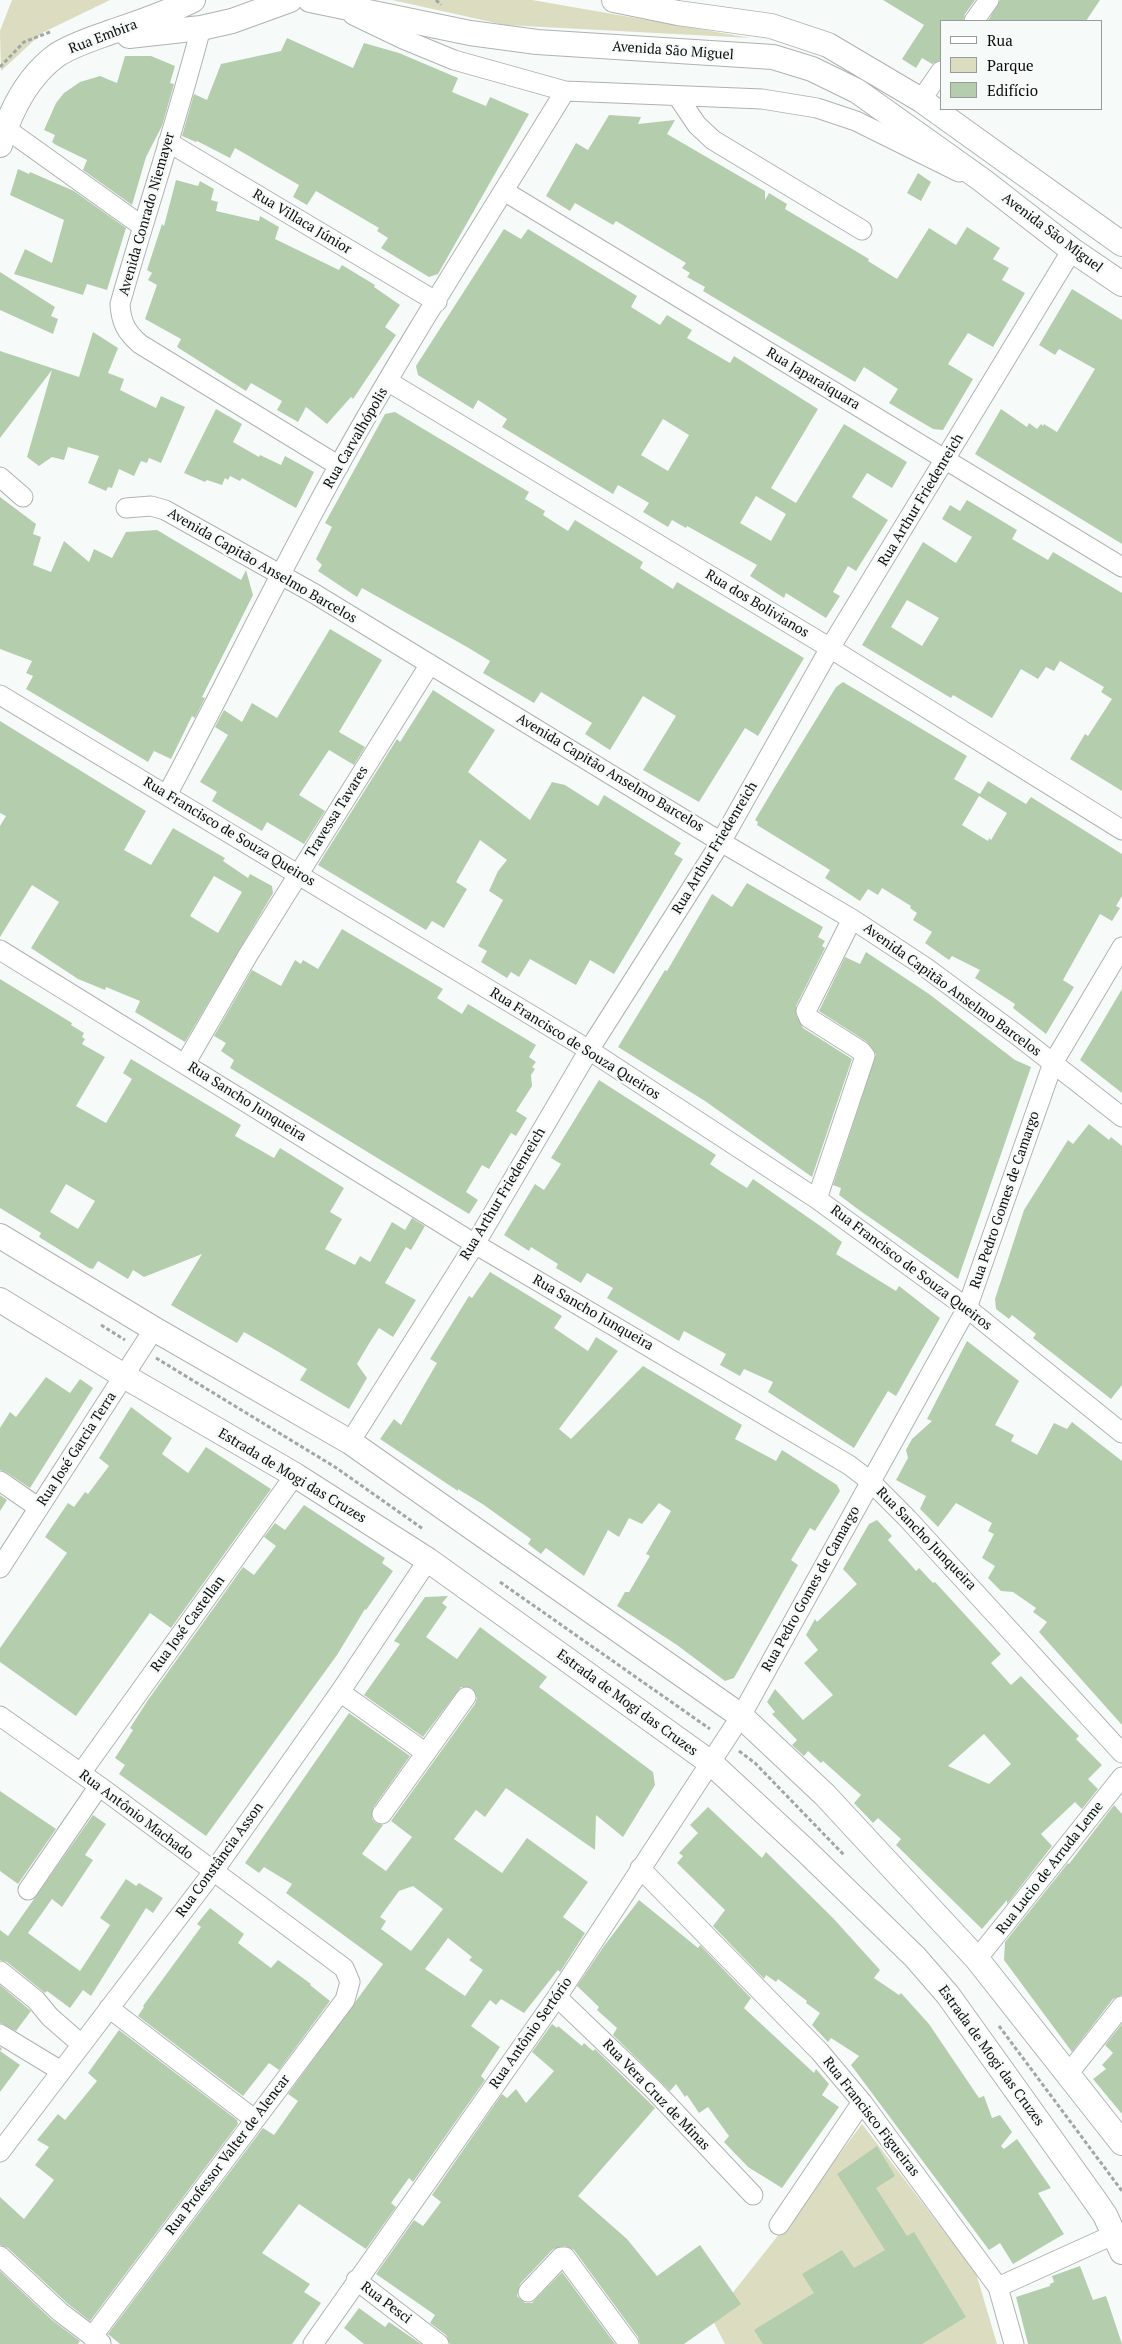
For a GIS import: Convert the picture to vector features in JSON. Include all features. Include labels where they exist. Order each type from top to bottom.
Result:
[{"type":"main road","name":"Rua Embira","points":[[3,136],[36,74],[57,55],[92,39],[165,14],[193,0]]},
{"type":"main road","points":[[92,39],[201,28],[232,21],[290,0]]},
{"type":"main road","points":[[614,0],[678,13],[771,26],[800,34],[849,56],[922,100],[1122,244]]},
{"type":"main road","name":"Avenida São Miguel","points":[[321,2],[470,33],[536,42],[773,57],[812,69],[857,91],[982,180],[1072,250],[1122,284]]},
{"type":"main road","points":[[0,1236],[154,1329],[350,1442],[741,1716],[825,1795],[977,1959],[1122,2142]]},
{"type":"main road","name":"Estrada de Mogi das Cruzes","points":[[0,1300],[124,1376],[295,1475],[428,1560],[711,1763],[881,1924],[948,1995],[1094,2199],[1118,2243]]},
{"type":"street","points":[[975,20],[989,0]]},
{"type":"street","name":"Avenida São Miguel","points":[[321,2],[454,60],[565,91],[762,99],[817,108],[856,121],[937,162],[982,180]]},
{"type":"street","name":"Avenida Conrado Niemayer","points":[[201,28],[120,304],[121,317],[130,336],[140,344],[339,466]]},
{"type":"street","points":[[922,100],[940,73]]},
{"type":"street","name":"Rua Carvalhópolis","points":[[167,795],[225,686],[280,574],[339,466],[565,91]]},
{"type":"street","points":[[678,97],[697,125],[713,140],[862,230]]},
{"type":"street","points":[[3,136],[142,226]]},
{"type":"street","name":"Rua Villaca Júnior","points":[[168,142],[437,302]]},
{"type":"street","name":"Rua Japaraiquara","points":[[504,191],[1122,567]]},
{"type":"street","name":"Rua Arthur Friedenreich","points":[[350,1442],[475,1244],[589,1050],[721,842],[830,648],[1072,250]]},
{"type":"street","name":"Rua dos Bolivianos","points":[[389,382],[830,648],[1122,830]]},
{"type":"street","points":[[0,477],[22,497]]},
{"type":"street","name":"Avenida Capitão Anselmo Barcelos","points":[[126,508],[151,506],[176,514],[280,574],[721,842],[852,919],[925,967],[1054,1063],[1122,1117]]},
{"type":"street","name":"Travessa Tavares","points":[[185,1064],[248,955],[430,664]]},
{"type":"street","name":"Rua Francisco de Souza Queiros","points":[[0,695],[589,1050],[817,1199],[967,1308],[1122,1433]]},
{"type":"street","points":[[817,1199],[864,1056],[862,1051],[809,1018],[806,1011],[852,919]]},
{"type":"street","name":"Rua Pedro Gomes de Camargo","points":[[741,1716],[967,1308],[1054,1063],[1122,947]]},
{"type":"street","name":"Rua Sancho Junqueira","points":[[0,950],[475,1244],[849,1465],[870,1482],[907,1518],[1122,1753]]},
{"type":"street","name":"Rua José Garcia Terra","points":[[0,1568],[154,1329]]},
{"type":"street","name":"Rua José Castellan","points":[[81,1773],[295,1475]]},
{"type":"street","points":[[0,1481],[39,1508]]},
{"type":"street","name":"Rua Constância Asson","points":[[0,2152],[213,1872],[340,1692],[428,1560]]},
{"type":"street","points":[[340,1692],[426,1753]]},
{"type":"street","points":[[382,1814],[466,1697]]},
{"type":"street","name":"Rua Antônio Machado","points":[[0,1716],[99,1786],[344,1968]]},
{"type":"street","name":"Rua Antônio Sertório","points":[[313,2344],[356,2280],[557,1997],[741,1716]]},
{"type":"street","name":"Rua Lucio de Arruda Leme","points":[[977,1959],[1122,1777]]},
{"type":"street","points":[[28,1890],[99,1786]]},
{"type":"street","name":"Rua Francisco Figueiras","points":[[640,1868],[820,2052],[862,2102],[998,2287]]},
{"type":"street","name":"Rua Professor Valter de Alencar","points":[[97,2341],[254,2119],[346,2000],[350,1982],[344,1968]]},
{"type":"street","points":[[0,1971],[36,2000],[50,2017],[81,2044]]},
{"type":"street","name":"Rua Vera Cruz de Minas","points":[[557,1997],[653,2089],[753,2195]]},
{"type":"street","points":[[1068,2074],[1122,2006]]},
{"type":"street","points":[[109,2008],[254,2119]]},
{"type":"street","points":[[0,2034],[60,2071]]},
{"type":"street","points":[[778,2225],[862,2102]]},
{"type":"street","points":[[1014,2344],[998,2287],[1118,2243]]},
{"type":"street","points":[[0,2256],[54,2306],[97,2341]]},
{"type":"street","points":[[528,2292],[561,2257],[565,2256],[629,2344]]},
{"type":"street","name":"Rua Pesci","points":[[356,2280],[439,2344]]},
{"type":"green space","points":[[12,0],[110,0],[42,33],[1,71],[0,31]]},
{"type":"green space","points":[[392,0],[532,0],[751,38],[505,25]]},
{"type":"green space","points":[[862,2124],[976,2273],[997,2344],[725,2344],[712,2319],[791,2219]]},
{"type":"building","points":[[883,0],[975,0],[965,14],[963,20],[940,20],[940,60],[932,64],[922,58],[916,68],[902,59],[924,25]]},
{"type":"building","points":[[1000,0],[1100,0],[1087,20],[989,20]]},
{"type":"building","points":[[287,38],[353,68],[364,43],[399,53],[458,78],[452,92],[486,106],[490,97],[529,114],[438,274],[429,277],[381,248],[388,238],[377,231],[379,228],[316,191],[307,205],[293,197],[299,185],[235,148],[230,158],[197,141],[182,136],[194,94],[207,100],[221,64],[281,51]]},
{"type":"building","points":[[125,56],[151,56],[175,66],[170,83],[174,84],[162,126],[146,157],[132,205],[83,170],[87,160],[56,145],[52,142],[55,135],[44,130],[56,103],[64,93],[80,82],[100,76],[117,83]]},
{"type":"building","points":[[609,115],[641,117],[638,124],[675,120],[667,134],[765,191],[765,200],[769,193],[787,204],[785,209],[869,259],[868,261],[897,279],[929,228],[956,245],[967,227],[1000,248],[993,259],[1009,268],[1002,280],[1025,293],[993,347],[968,333],[948,364],[973,379],[943,430],[933,429],[889,403],[898,389],[864,367],[855,382],[703,291],[705,287],[687,277],[690,273],[682,268],[686,263],[616,221],[613,225],[575,203],[570,211],[546,196],[576,143],[588,150]]},
{"type":"building","points":[[18,169],[29,174],[30,172],[74,191],[126,228],[107,290],[87,284],[83,295],[14,274],[25,249],[52,263],[64,220],[10,195]]},
{"type":"building","points":[[918,173],[931,182],[921,201],[907,193]]},
{"type":"building","points":[[176,180],[198,186],[200,181],[214,189],[211,200],[218,202],[216,211],[259,221],[260,216],[279,227],[275,239],[339,270],[342,265],[375,285],[374,287],[400,305],[385,327],[396,335],[353,399],[351,397],[327,424],[306,407],[298,422],[277,410],[282,401],[251,383],[246,391],[177,347],[181,339],[145,319],[157,285],[148,280],[152,273],[147,270],[162,224],[164,226]]},
{"type":"building","points":[[504,229],[521,239],[528,229],[637,296],[631,307],[660,325],[667,315],[692,330],[687,338],[730,363],[734,356],[818,409],[771,488],[796,503],[844,424],[907,462],[892,488],[867,473],[852,497],[888,520],[856,571],[848,566],[833,592],[840,596],[826,618],[786,593],[784,598],[750,576],[757,565],[687,526],[686,528],[672,520],[668,527],[643,512],[649,503],[618,485],[613,494],[502,427],[507,419],[478,400],[473,409],[418,375],[416,366]],"holes":[[[663,419],[689,435],[668,471],[641,455]],[[756,496],[786,514],[771,541],[740,523]]]},
{"type":"building","points":[[0,272],[55,307],[51,316],[58,319],[53,334],[0,310]]},
{"type":"building","points":[[1072,289],[1122,320],[1122,544],[975,454],[1001,409],[1027,427],[1029,423],[1037,429],[1041,424],[1043,426],[1044,424],[1057,432],[1095,369],[1059,349],[1055,355],[1039,345]]},
{"type":"building","points":[[93,332],[118,348],[108,373],[124,379],[120,390],[156,408],[161,396],[185,407],[161,463],[149,458],[147,463],[141,461],[134,476],[119,469],[112,488],[108,487],[106,491],[88,483],[99,456],[68,447],[64,460],[52,457],[39,466],[27,457],[52,370],[0,438],[0,351],[79,377]]},
{"type":"building","points":[[216,409],[242,424],[233,442],[259,457],[260,455],[281,465],[285,456],[314,472],[296,508],[242,478],[240,481],[230,476],[228,480],[225,478],[222,485],[207,480],[205,482],[184,473]]},
{"type":"building","points":[[395,412],[529,492],[525,499],[545,511],[543,515],[568,531],[575,520],[643,562],[640,568],[673,589],[677,582],[804,658],[758,736],[745,728],[699,802],[643,770],[676,716],[643,696],[610,750],[585,734],[592,723],[541,692],[534,703],[483,673],[490,661],[362,588],[357,597],[318,571],[322,565],[316,559],[332,527],[325,523],[385,414]]},
{"type":"building","points":[[0,497],[36,524],[33,534],[41,537],[33,565],[51,572],[64,541],[89,562],[94,549],[112,558],[126,532],[157,530],[241,580],[246,570],[253,595],[202,697],[205,698],[195,718],[192,716],[171,759],[154,751],[148,762],[26,689],[33,676],[26,673],[32,661],[0,649]]},
{"type":"building","points":[[967,500],[1017,530],[1012,539],[1048,560],[1053,552],[1122,593],[1122,791],[1070,759],[1085,734],[1088,736],[1112,699],[1101,692],[1104,687],[1060,661],[1054,671],[1046,667],[1038,679],[1021,669],[992,718],[953,695],[951,698],[862,645],[923,542],[956,563],[972,537],[942,519],[950,505],[960,511]],"holes":[[[907,600],[939,618],[922,646],[891,627]]]},
{"type":"building","points":[[330,629],[382,660],[339,732],[365,747],[354,765],[329,750],[299,795],[325,811],[304,844],[267,822],[262,831],[230,812],[212,801],[217,792],[200,782],[228,735],[215,727],[224,710],[242,722],[252,703],[277,718]]},
{"type":"building","points":[[843,682],[967,756],[954,779],[980,794],[988,781],[1026,804],[1031,797],[1122,854],[1122,896],[1116,906],[1120,908],[1112,921],[1100,914],[1063,980],[1074,987],[1046,1034],[1013,1008],[1015,1004],[975,978],[980,970],[952,956],[949,960],[925,943],[932,932],[913,920],[917,913],[910,908],[911,906],[882,888],[878,895],[868,889],[860,901],[825,878],[830,870],[757,825],[758,822],[755,820],[836,687]],"holes":[[[979,796],[1007,813],[991,840],[989,838],[988,841],[962,825]]]},
{"type":"building","points":[[433,690],[495,730],[468,772],[530,820],[552,782],[565,785],[598,806],[604,795],[681,843],[674,854],[683,859],[614,974],[590,960],[576,985],[530,959],[519,977],[511,972],[507,978],[481,962],[487,951],[478,946],[503,900],[489,891],[498,871],[507,860],[480,840],[456,882],[467,889],[444,928],[432,921],[426,930],[318,865],[397,739],[400,742]]},
{"type":"building","points":[[0,721],[146,811],[124,850],[151,865],[173,828],[225,858],[223,861],[248,878],[250,874],[272,886],[273,893],[185,1042],[135,1012],[140,1001],[106,987],[105,990],[78,979],[31,948],[59,902],[32,885],[0,937],[0,826],[6,816],[0,813]],"holes":[[[214,876],[242,892],[218,933],[190,916]]]},
{"type":"building","points":[[747,883],[823,927],[818,937],[825,941],[822,946],[825,948],[796,1006],[796,1015],[803,1028],[852,1059],[812,1177],[705,1101],[618,1047],[665,970],[667,971],[712,894],[732,907]]},
{"type":"building","points":[[342,929],[443,989],[437,998],[462,1014],[468,1004],[536,1045],[529,1057],[536,1062],[532,1067],[535,1069],[531,1075],[532,1086],[516,1111],[527,1118],[516,1136],[511,1133],[489,1169],[482,1165],[466,1192],[478,1200],[469,1214],[230,1068],[234,1060],[221,1051],[226,1043],[214,1036],[252,970],[281,986],[295,960],[301,964],[303,960],[318,969]]},
{"type":"building","points":[[866,952],[929,994],[1015,1060],[1031,1067],[958,1279],[839,1195],[841,1188],[833,1185],[876,1054],[867,1042],[819,1011],[845,957],[860,964]]},
{"type":"building","points":[[0,979],[72,1023],[71,1025],[84,1033],[82,1037],[85,1039],[82,1044],[105,1057],[76,1106],[106,1123],[132,1079],[123,1073],[131,1059],[241,1125],[235,1136],[274,1158],[280,1148],[344,1188],[330,1212],[342,1219],[325,1249],[355,1265],[360,1256],[370,1262],[392,1222],[405,1230],[412,1218],[425,1226],[411,1250],[406,1247],[385,1283],[416,1300],[393,1337],[379,1328],[370,1342],[357,1364],[367,1378],[349,1409],[300,1380],[307,1369],[277,1351],[244,1332],[237,1343],[171,1305],[202,1254],[144,1277],[133,1270],[128,1279],[98,1261],[93,1269],[89,1268],[39,1237],[41,1233],[0,1208]],"holes":[[[66,1184],[95,1201],[78,1229],[50,1212]]]},
{"type":"building","points":[[1122,989],[1122,1093],[1080,1060]]},
{"type":"building","points":[[599,1080],[716,1155],[710,1164],[720,1171],[747,1188],[753,1179],[826,1230],[842,1242],[836,1254],[896,1291],[899,1286],[940,1318],[896,1396],[888,1391],[854,1448],[768,1392],[773,1382],[744,1369],[740,1376],[720,1365],[726,1354],[684,1331],[679,1341],[607,1298],[613,1288],[587,1273],[581,1283],[556,1268],[558,1264],[531,1247],[529,1251],[504,1235],[535,1184],[544,1190],[561,1164],[551,1158]]},
{"type":"building","points":[[1089,1124],[1109,1140],[1111,1137],[1122,1146],[1122,1385],[1111,1399],[1033,1338],[1036,1334],[1012,1315],[1009,1319],[996,1309],[995,1299],[1024,1210],[1068,1140],[1073,1144]]},
{"type":"building","points":[[490,1272],[562,1316],[554,1328],[588,1351],[596,1337],[618,1351],[559,1429],[571,1439],[643,1366],[742,1425],[735,1439],[776,1461],[782,1450],[837,1485],[840,1491],[815,1531],[810,1528],[791,1560],[798,1565],[734,1678],[725,1681],[677,1645],[617,1606],[625,1592],[629,1592],[650,1556],[646,1554],[671,1511],[659,1503],[642,1524],[629,1518],[619,1537],[608,1530],[584,1576],[546,1548],[541,1554],[528,1544],[531,1539],[484,1505],[458,1489],[458,1491],[380,1439],[394,1419],[401,1425],[437,1363],[430,1359],[469,1296],[472,1298]]},
{"type":"building","points":[[967,1341],[1019,1381],[995,1425],[1014,1435],[1011,1441],[1037,1455],[1054,1423],[1067,1429],[1072,1422],[1122,1461],[1122,1725],[1039,1632],[1047,1622],[1033,1612],[1036,1608],[1013,1592],[1001,1591],[988,1578],[995,1566],[982,1558],[994,1534],[988,1531],[992,1523],[956,1503],[938,1527],[920,1509],[926,1496],[896,1480],[908,1458],[906,1450],[912,1439],[932,1421],[927,1419]]},
{"type":"building","points":[[46,1377],[70,1393],[80,1379],[93,1388],[30,1488],[0,1470],[0,1428],[10,1412],[16,1417]]},
{"type":"building","points":[[131,1407],[172,1438],[162,1454],[188,1473],[206,1447],[271,1489],[171,1628],[150,1613],[76,1716],[0,1662],[0,1648],[67,1553],[45,1537],[68,1503],[74,1507],[85,1492],[88,1494],[109,1466],[99,1458]]},
{"type":"building","points":[[0,1495],[7,1500],[0,1511]]},
{"type":"building","points":[[304,1505],[385,1558],[382,1563],[393,1571],[365,1609],[337,1655],[206,1836],[119,1774],[125,1765],[115,1758],[133,1730],[130,1728],[148,1700],[243,1567],[254,1575],[276,1546],[264,1537],[275,1523],[285,1530]]},
{"type":"building","points":[[877,1520],[892,1536],[888,1540],[916,1571],[919,1568],[933,1583],[935,1582],[1001,1654],[991,1663],[1011,1685],[1021,1676],[1079,1736],[1076,1739],[1102,1765],[1088,1779],[1098,1789],[1082,1809],[1075,1802],[1041,1834],[1052,1846],[1007,1904],[1007,1900],[982,1929],[896,1845],[901,1839],[878,1818],[873,1823],[854,1803],[861,1795],[823,1761],[821,1763],[808,1751],[804,1756],[792,1745],[797,1740],[772,1714],[775,1712],[767,1702],[775,1689],[803,1720],[833,1695],[804,1663],[818,1650],[806,1635],[815,1619],[817,1622],[857,1584],[843,1569],[869,1524]],"holes":[[[984,1734],[1011,1764],[989,1784],[948,1766]]]},
{"type":"building","points":[[448,1596],[442,1603],[447,1607],[426,1637],[457,1659],[480,1627],[547,1677],[539,1687],[653,1772],[655,1785],[623,1837],[596,1815],[595,1850],[506,1788],[485,1817],[476,1810],[454,1839],[502,1873],[527,1838],[588,1882],[563,1917],[585,1933],[560,1972],[558,1970],[524,2013],[501,1999],[496,2005],[490,2000],[471,2026],[500,2047],[481,2076],[485,2080],[413,2182],[409,2178],[391,2203],[396,2207],[366,2249],[299,2204],[262,2253],[310,2284],[304,2292],[321,2303],[292,2344],[120,2344],[108,2334],[263,2128],[274,2135],[298,2101],[288,2094],[383,1964],[286,1893],[292,1884],[264,1867],[259,1873],[245,1863],[349,1713],[410,1756],[373,1808],[372,1819],[376,1823],[383,1825],[362,1854],[386,1871],[412,1837],[391,1821],[475,1704],[477,1698],[472,1688],[461,1687],[423,1737],[364,1695],[400,1644],[394,1641],[425,1597]],"holes":[[[413,1886],[443,1909],[411,1951],[381,1929],[386,1921],[380,1917],[399,1891]],[[448,1938],[472,1957],[469,1960],[483,1970],[465,1996],[425,1969]]]},
{"type":"building","points":[[0,1791],[56,1829],[18,1884],[0,1871]]},
{"type":"building","points":[[1114,1805],[1122,1814],[1122,1995],[1113,1999],[1072,2052],[1004,1960],[1005,1942],[1069,1864]]},
{"type":"building","points":[[708,1807],[762,1858],[766,1852],[833,1918],[880,1970],[874,1978],[899,1995],[901,1993],[929,2024],[979,2098],[984,2096],[992,2118],[1000,2115],[1012,2132],[1001,2146],[1004,2149],[1017,2139],[1051,2188],[1038,2193],[1064,2234],[1013,2264],[1000,2243],[989,2250],[851,2065],[859,2056],[831,2038],[828,2042],[812,2025],[820,2013],[778,1979],[776,1982],[766,1975],[764,1979],[713,1926],[725,1910],[677,1863],[683,1856],[679,1853],[698,1833],[690,1825]]},
{"type":"building","points":[[93,1815],[106,1824],[85,1855],[93,1860],[62,1907],[52,1899],[28,1933],[80,1971],[110,1925],[100,1918],[126,1879],[136,1886],[139,1883],[163,1898],[153,1913],[146,1908],[91,1996],[83,1990],[70,2008],[47,1991],[45,1993],[7,1962],[0,1960],[0,1930],[8,1936]]},
{"type":"building","points":[[639,1900],[698,1948],[700,1945],[751,1998],[744,2008],[814,2073],[816,2069],[829,2084],[822,2095],[839,2107],[782,2188],[748,2167],[724,2142],[729,2136],[708,2107],[699,2113],[687,2095],[685,2097],[676,2084],[670,2091],[613,2035],[617,2028],[597,2010],[599,2007],[577,1986]]},
{"type":"building","points":[[210,1908],[244,1934],[238,1943],[271,1968],[278,1960],[311,1984],[330,2001],[279,2070],[269,2063],[243,2096],[138,2016],[143,2006],[201,1927],[197,1924]]},
{"type":"building","points":[[0,1985],[31,2011],[16,2031],[0,2023]]},
{"type":"building","points":[[552,2024],[557,2028],[558,2026],[582,2046],[584,2043],[593,2051],[595,2049],[655,2108],[578,2196],[627,2239],[657,2276],[700,2245],[741,2304],[684,2344],[640,2344],[638,2337],[574,2250],[565,2246],[553,2249],[520,2284],[517,2296],[525,2303],[532,2303],[562,2272],[615,2344],[450,2344],[446,2335],[430,2323],[435,2315],[376,2274],[414,2220],[423,2226],[441,2202],[432,2195],[502,2094],[507,2098],[516,2089],[526,2103],[554,2071],[532,2052]]},
{"type":"building","points":[[1122,2024],[1122,2114],[1093,2079],[1106,2069],[1102,2065],[1113,2053],[1105,2045]]},
{"type":"building","points":[[119,2030],[237,2120],[238,2124],[90,2321],[67,2303],[8,2248],[0,2245],[0,2197],[24,2219],[54,2180],[35,2165],[49,2147],[37,2140],[58,2114],[65,2120],[97,2081],[88,2073]]},
{"type":"building","points":[[0,2051],[20,2065],[0,2092]]},
{"type":"building","points":[[877,2146],[895,2176],[876,2188],[907,2236],[914,2232],[966,2317],[922,2344],[763,2344],[754,2330],[814,2293],[802,2274],[842,2250],[854,2268],[885,2250],[837,2174]]},
{"type":"building","points":[[1080,2266],[1093,2300],[1106,2296],[1122,2344],[1028,2344],[1016,2297],[1050,2286],[1054,2282],[1052,2276]]},
{"type":"building","points":[[0,2271],[52,2320],[80,2341],[78,2344],[0,2344]]},
{"type":"building","points":[[359,2308],[385,2327],[389,2322],[421,2344],[364,2344],[344,2328]]}]
